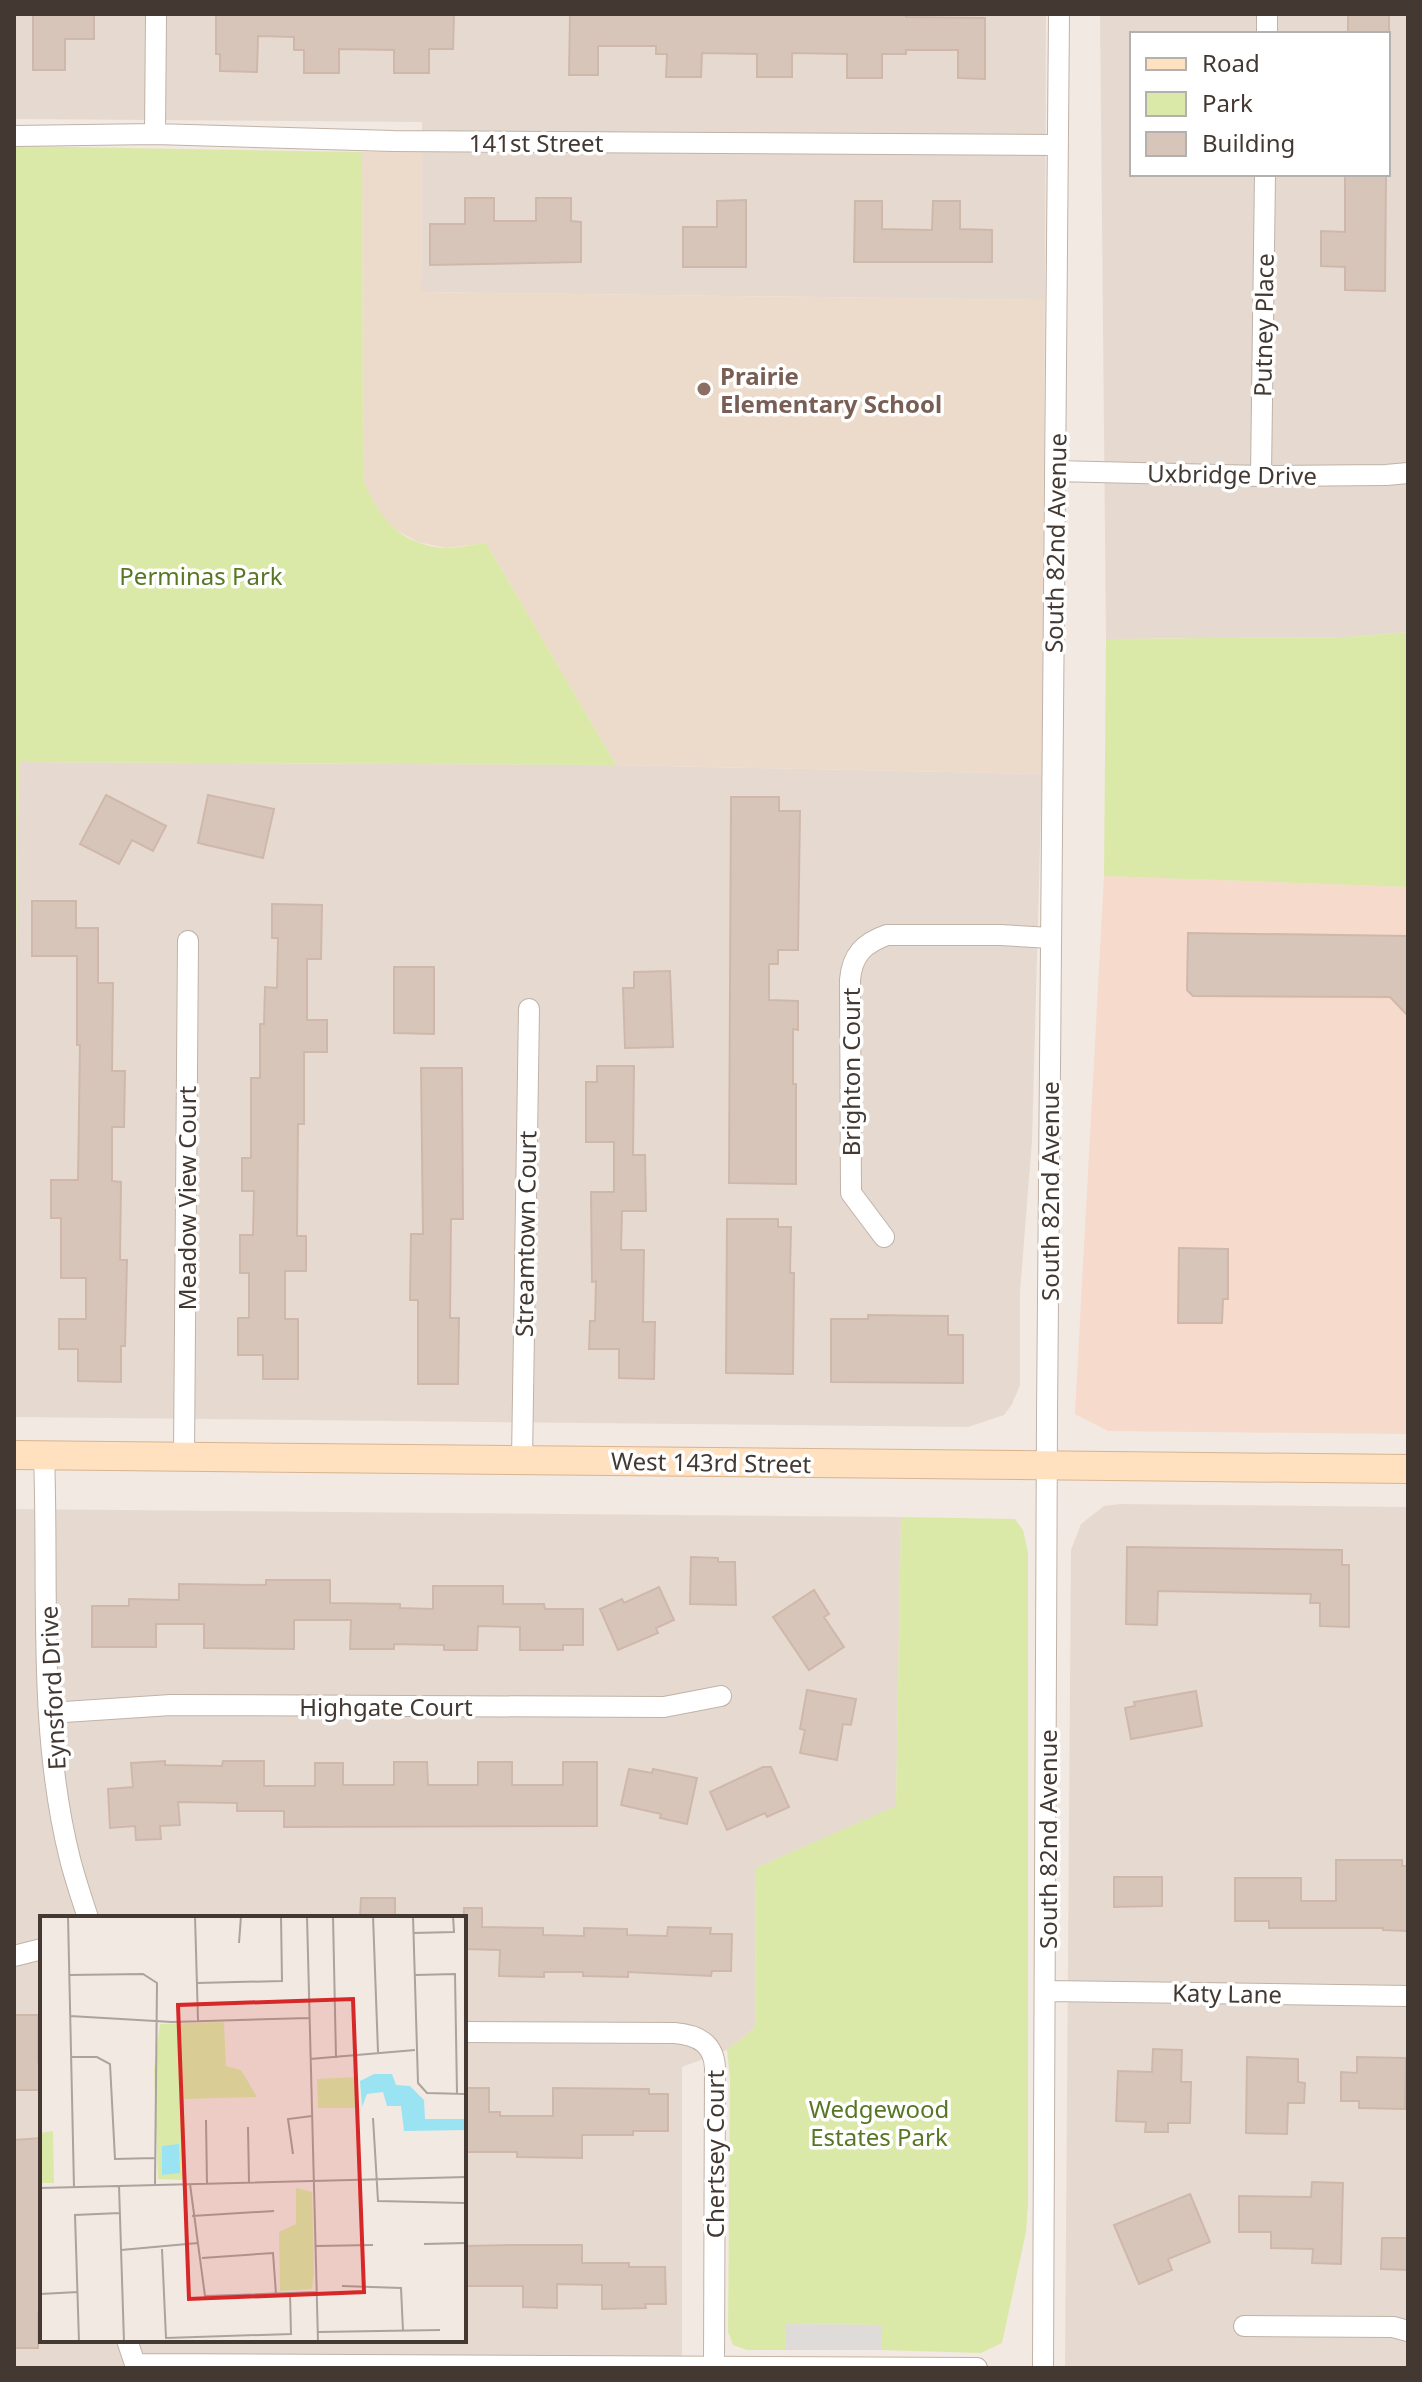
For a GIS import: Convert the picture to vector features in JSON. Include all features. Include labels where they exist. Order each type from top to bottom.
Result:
[{"type":"main road","name":"West 143rd Street","points":[[14,1455],[1408,1469]]},
{"type":"street","points":[[155,134],[156,14]]},
{"type":"street","name":"South 82nd Avenue","points":[[1043,2368],[1059,14]]},
{"type":"street","name":"141st Street","points":[[14,136],[155,134],[408,141],[1058,145]]},
{"type":"street","name":"Putney Place","points":[[1261,476],[1265,176]]},
{"type":"street","name":"Uxbridge Drive","points":[[1055,471],[1261,476],[1408,473]]},
{"type":"street","name":"Brighton Court","points":[[884,1237],[851,1193],[850,980],[855,957],[871,941],[887,935],[1051,938]]},
{"type":"street","name":"Meadow View Court","points":[[184,1456],[188,941]]},
{"type":"street","name":"Streamtown Court","points":[[522,1460],[529,1009]]},
{"type":"street","name":"Eynsford Drive","points":[[44,1455],[49,1713],[69,1858],[87,1916]]},
{"type":"street","name":"Highgate Court","points":[[49,1713],[171,1705],[664,1707],[721,1696]]},
{"type":"street","points":[[14,1956],[40,1950]]},
{"type":"street","name":"Katy Lane","points":[[1046,1991],[1408,1996]]},
{"type":"street","name":"Chertsey Court","points":[[466,2032],[675,2033],[695,2036],[707,2045],[715,2068],[714,2367]]},
{"type":"street","points":[[1244,2326],[1393,2327],[1408,2331]]},
{"type":"street","points":[[128,2342],[135,2364],[977,2368]]},
{"type":"shaded area","points":[[14,14],[1046,14],[1045,300],[421,292],[422,122],[14,119]]},
{"type":"shaded area","points":[[1100,14],[1408,14],[1408,632],[1347,637],[1106,639]]},
{"type":"shaded area","name":"Prairie Elementary School","points":[[422,151],[421,292],[1045,300],[1042,774],[616,765],[486,543],[446,548],[418,542],[389,526],[373,504],[363,479],[362,152]]},
{"type":"shaded area","points":[[19,762],[616,765],[1042,774],[1032,1141],[1020,1292],[1020,1385],[1012,1404],[1004,1415],[968,1427],[14,1417]]},
{"type":"shaded area","points":[[1104,876],[1408,887],[1408,1434],[1108,1431],[1075,1414]]},
{"type":"shaded area","points":[[1104,1506],[1408,1507],[1408,2368],[1065,2368],[1071,1550],[1081,1524]]},
{"type":"shaded area","points":[[14,1509],[901,1517],[896,1807],[756,1868],[755,2028],[727,2050],[682,2067],[682,2368],[14,2368]]},
{"type":"shaded area","points":[[786,2324],[882,2325],[881,2350],[785,2350]]},
{"type":"green space","name":"Perminas Park","points":[[14,146],[362,152],[363,479],[383,517],[414,541],[443,548],[486,543],[616,765],[19,762],[14,1106]]},
{"type":"green space","points":[[1408,632],[1408,887],[1104,876],[1106,639],[1347,637]]},
{"type":"green space","name":"Wedgewood Estates Park","points":[[901,1517],[1015,1519],[1023,1530],[1028,1553],[1026,2232],[1002,2343],[981,2353],[881,2350],[881,2325],[786,2324],[785,2350],[747,2350],[733,2345],[728,2332],[730,2078],[727,2050],[755,2028],[756,1868],[896,1806]]},
{"type":"building","points":[[33,14],[94,14],[94,39],[65,39],[65,70],[33,70]]},
{"type":"building","points":[[216,14],[454,14],[453,49],[429,49],[429,73],[394,73],[394,50],[339,49],[339,73],[304,73],[304,50],[294,50],[294,37],[258,36],[257,72],[220,71],[220,54],[216,54]]},
{"type":"building","points":[[570,14],[906,14],[906,17],[985,18],[985,79],[958,78],[958,50],[906,50],[906,54],[882,54],[882,78],[847,78],[847,54],[792,53],[792,77],[757,77],[757,54],[702,53],[701,77],[666,77],[667,54],[656,54],[656,46],[598,46],[598,75],[569,75]]},
{"type":"building","points":[[1348,14],[1389,14],[1389,32],[1348,32]]},
{"type":"building","points":[[1345,176],[1386,176],[1385,291],[1345,290],[1345,267],[1321,266],[1321,231],[1345,232]]},
{"type":"building","points":[[465,198],[494,198],[494,221],[536,221],[536,198],[571,198],[571,221],[581,222],[581,262],[430,265],[430,224],[465,224]]},
{"type":"building","points":[[746,200],[746,267],[683,267],[683,227],[717,227],[717,201]]},
{"type":"building","points":[[855,201],[882,201],[882,229],[932,230],[933,201],[960,201],[960,229],[992,230],[992,262],[854,262]]},
{"type":"building","points":[[106,795],[166,826],[153,851],[132,840],[119,864],[80,844]]},
{"type":"building","points":[[208,795],[274,809],[263,858],[198,843]]},
{"type":"building","points":[[731,797],[779,797],[779,811],[800,811],[798,950],[778,950],[778,964],[769,964],[769,1000],[798,1001],[798,1030],[793,1029],[796,1184],[729,1183]]},
{"type":"building","points":[[32,901],[76,901],[76,928],[98,928],[98,983],[113,983],[112,1071],[125,1071],[124,1127],[112,1127],[112,1181],[121,1182],[120,1260],[127,1260],[121,1382],[78,1381],[78,1349],[59,1349],[59,1319],[86,1319],[86,1278],[61,1278],[61,1218],[51,1218],[51,1180],[78,1180],[80,1045],[77,1045],[77,956],[32,956]]},
{"type":"building","points":[[272,904],[322,905],[321,959],[307,959],[307,1020],[327,1020],[327,1052],[304,1052],[304,1124],[298,1124],[297,1236],[306,1236],[306,1271],[285,1271],[285,1319],[298,1319],[298,1379],[263,1379],[263,1355],[238,1355],[238,1318],[249,1318],[249,1273],[240,1273],[240,1235],[253,1235],[254,1191],[242,1191],[242,1158],[251,1158],[251,1078],[260,1078],[260,1024],[264,1024],[265,987],[277,988],[278,938],[272,938]]},
{"type":"building","points":[[1188,933],[1408,936],[1408,1016],[1390,997],[1193,996],[1187,990]]},
{"type":"building","points":[[394,967],[434,967],[434,1034],[394,1033]]},
{"type":"building","points":[[670,971],[673,1047],[625,1048],[623,988],[634,988],[634,972]]},
{"type":"building","points":[[597,1066],[634,1066],[633,1155],[645,1155],[646,1211],[622,1211],[621,1250],[644,1250],[643,1322],[655,1322],[654,1379],[619,1378],[619,1349],[589,1349],[590,1321],[595,1321],[596,1281],[592,1282],[591,1192],[614,1192],[614,1142],[586,1142],[586,1082],[597,1082]]},
{"type":"building","points":[[421,1068],[462,1068],[463,1219],[451,1219],[450,1318],[459,1318],[458,1384],[418,1384],[418,1300],[410,1300],[411,1234],[423,1234]]},
{"type":"building","points":[[727,1219],[778,1219],[778,1227],[791,1227],[793,1374],[726,1373]]},
{"type":"building","points":[[1179,1248],[1228,1249],[1228,1299],[1223,1299],[1222,1323],[1178,1323]]},
{"type":"building","points":[[868,1315],[948,1316],[948,1335],[963,1335],[963,1383],[831,1382],[831,1319],[868,1319]]},
{"type":"building","points":[[1127,1547],[1342,1550],[1342,1565],[1349,1565],[1349,1627],[1320,1626],[1320,1603],[1310,1603],[1311,1594],[1158,1591],[1157,1625],[1126,1624]]},
{"type":"building","points":[[691,1557],[735,1562],[736,1605],[690,1604]]},
{"type":"building","points":[[266,1580],[330,1580],[330,1603],[400,1604],[400,1608],[433,1609],[433,1586],[503,1586],[503,1604],[544,1604],[545,1609],[583,1609],[583,1645],[563,1645],[563,1650],[520,1650],[520,1627],[478,1626],[477,1650],[444,1650],[444,1645],[394,1644],[394,1649],[350,1649],[351,1620],[294,1620],[294,1649],[204,1648],[204,1624],[156,1624],[156,1647],[92,1647],[92,1606],[129,1606],[129,1599],[179,1600],[179,1584],[266,1585]]},
{"type":"building","points":[[659,1587],[674,1620],[656,1628],[658,1633],[618,1650],[600,1609],[622,1599],[624,1603]]},
{"type":"building","points":[[814,1590],[829,1614],[824,1617],[844,1647],[809,1670],[773,1617]]},
{"type":"building","points":[[807,1690],[856,1699],[851,1725],[843,1724],[837,1760],[800,1753],[805,1730],[800,1729]]},
{"type":"building","points":[[1196,1691],[1202,1726],[1131,1739],[1125,1708],[1135,1706],[1134,1702]]},
{"type":"building","points":[[165,1761],[165,1765],[222,1766],[223,1761],[264,1761],[264,1786],[315,1786],[315,1763],[343,1763],[343,1785],[394,1785],[394,1762],[427,1762],[428,1785],[478,1785],[478,1762],[512,1762],[512,1785],[563,1785],[563,1762],[597,1762],[597,1826],[284,1827],[284,1811],[237,1811],[237,1803],[178,1802],[180,1825],[160,1826],[161,1839],[136,1840],[135,1826],[110,1828],[108,1789],[133,1787],[131,1763]]},
{"type":"building","points":[[763,1767],[771,1767],[789,1807],[767,1817],[765,1813],[727,1830],[710,1792]]},
{"type":"building","points":[[629,1769],[652,1773],[653,1769],[697,1778],[687,1824],[660,1818],[661,1814],[621,1805]]},
{"type":"building","points":[[1336,1860],[1402,1860],[1402,1866],[1408,1866],[1408,1931],[1383,1928],[1269,1928],[1269,1921],[1235,1921],[1235,1878],[1301,1878],[1301,1901],[1336,1901]]},
{"type":"building","points":[[1114,1877],[1162,1877],[1162,1906],[1114,1907]]},
{"type":"building","points":[[361,1898],[395,1898],[395,1916],[360,1916]]},
{"type":"building","points":[[464,1908],[482,1908],[482,1927],[543,1928],[543,1935],[584,1936],[584,1928],[627,1929],[627,1935],[667,1936],[668,1927],[711,1928],[710,1934],[732,1934],[731,1971],[712,1971],[711,1976],[628,1972],[628,1977],[583,1976],[583,1972],[544,1972],[544,1977],[499,1976],[500,1950],[466,1949]]},
{"type":"building","points":[[14,2015],[38,2015],[40,2090],[14,2090]]},
{"type":"building","points":[[1153,2049],[1182,2050],[1181,2082],[1191,2082],[1190,2123],[1168,2123],[1168,2132],[1145,2132],[1146,2122],[1116,2121],[1118,2071],[1152,2072]]},
{"type":"building","points":[[1247,2057],[1298,2059],[1298,2082],[1305,2083],[1304,2103],[1288,2103],[1287,2134],[1246,2133]]},
{"type":"building","points":[[1357,2057],[1406,2058],[1405,2109],[1359,2108],[1359,2101],[1341,2101],[1341,2072],[1357,2073]]},
{"type":"building","points":[[466,2088],[489,2088],[489,2112],[500,2112],[500,2116],[553,2116],[553,2088],[649,2089],[649,2094],[668,2094],[668,2131],[582,2135],[582,2158],[517,2157],[517,2152],[466,2152]]},
{"type":"building","points":[[40,2138],[38,2348],[14,2348],[14,2140]]},
{"type":"building","points":[[1312,2182],[1343,2183],[1341,2264],[1312,2263],[1313,2249],[1271,2248],[1271,2232],[1239,2232],[1239,2196],[1311,2197]]},
{"type":"building","points":[[1190,2194],[1210,2242],[1168,2259],[1172,2270],[1139,2284],[1114,2225]]},
{"type":"building","points":[[1382,2238],[1408,2238],[1408,2270],[1381,2269]]},
{"type":"building","points":[[582,2245],[582,2263],[665,2267],[666,2304],[645,2304],[646,2308],[602,2309],[602,2285],[557,2284],[557,2308],[523,2307],[523,2286],[466,2286],[466,2246]]},
{"type":"place","name":"Prairie Elementary School","points":[[704,389]]}]
